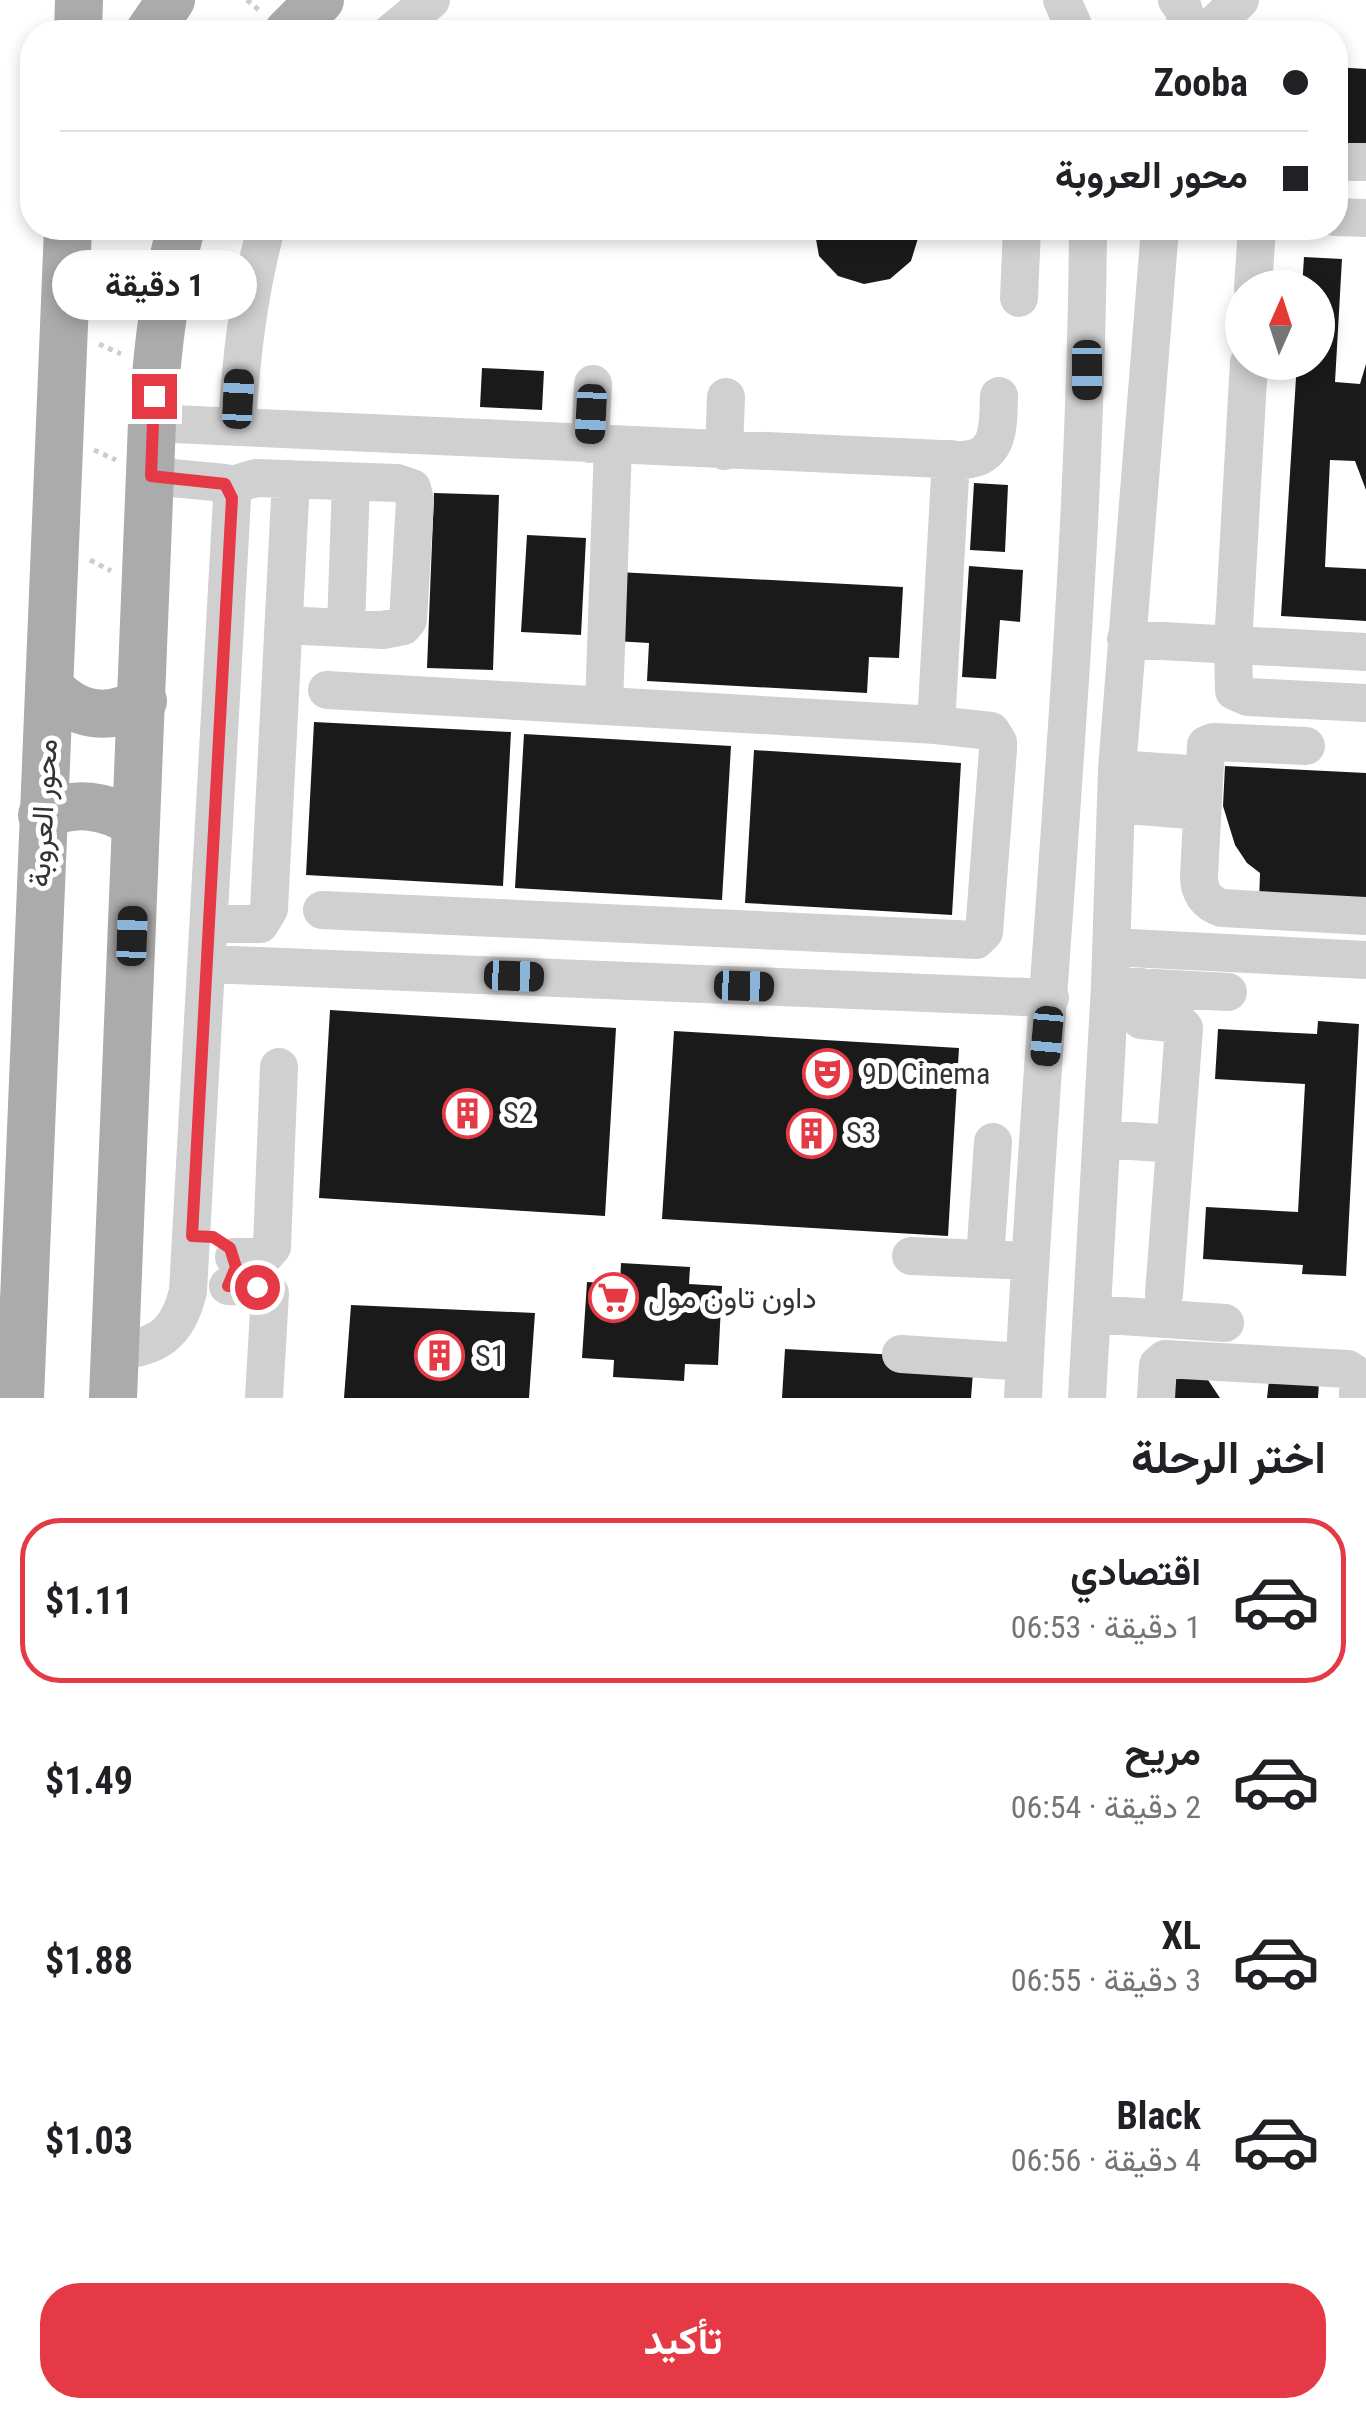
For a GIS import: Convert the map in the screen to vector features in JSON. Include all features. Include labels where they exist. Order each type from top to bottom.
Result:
[{"type":"main road","points":[[300,20],[320,0]]},
{"type":"main road","name":"محور العروبة","points":[[20,1398],[68,240]]},
{"type":"main road","points":[[113,1398],[152,423],[167,276],[178,240]]},
{"type":"main road","points":[[49,686],[61,700],[93,714],[128,710],[143,701]]},
{"type":"main road","points":[[42,815],[90,806],[107,808],[136,824]]},
{"type":"street","points":[[407,20],[431,0]]},
{"type":"street","points":[[1219,20],[1240,0]]},
{"type":"street","points":[[237,427],[242,344],[250,288],[263,240]]},
{"type":"street","points":[[1019,298],[1021,240]]},
{"type":"street","points":[[901,1354],[1024,1380],[1028,1261],[1050,998],[1086,406],[1088,240]]},
{"type":"street","points":[[1159,240],[1126,639],[1111,948],[1141,1020],[1184,1026],[1164,1294]]},
{"type":"street","points":[[1255,270],[1256,240]]},
{"type":"street","points":[[1248,380],[1232,685],[1239,694],[1366,704]]},
{"type":"street","points":[[593,384],[602,445],[604,706]]},
{"type":"street","points":[[724,450],[726,396]]},
{"type":"street","points":[[152,423],[952,460],[981,457],[992,446],[997,432],[999,396]]},
{"type":"street","points":[[936,725],[952,460]]},
{"type":"street","points":[[151,476],[229,486],[256,478],[406,484],[412,488],[415,502],[408,620],[396,629],[284,625]]},
{"type":"street","points":[[210,924],[260,924],[269,909],[290,479]]},
{"type":"street","points":[[346,627],[352,482]]},
{"type":"street","points":[[115,1351],[140,1349],[167,1334],[184,1308],[188,1291],[209,964],[232,498],[229,486]]},
{"type":"street","points":[[1126,639],[1366,652]]},
{"type":"street","points":[[322,910],[976,940],[984,932],[998,742],[990,731],[936,725],[327,690]]},
{"type":"street","points":[[1306,746],[1210,742],[1205,748],[1199,884],[1202,893],[1214,905],[1366,916]]},
{"type":"street","points":[[1117,787],[1203,793]]},
{"type":"street","points":[[1111,948],[1366,960]]},
{"type":"street","points":[[209,964],[1050,998]]},
{"type":"street","points":[[1125,986],[1228,992]]},
{"type":"street","points":[[1087,1398],[1102,1139],[1125,986]]},
{"type":"street","points":[[188,1291],[210,1295],[231,1271],[264,1257],[272,1247],[279,1067]]},
{"type":"street","points":[[1102,1139],[1176,1144]]},
{"type":"street","points":[[986,1259],[993,1142]]},
{"type":"street","points":[[192,1236],[222,1241],[231,1271],[270,1293],[264,1398]]},
{"type":"street","points":[[911,1256],[1028,1261]]},
{"type":"street","points":[[1092,1314],[1225,1323]]},
{"type":"street","points":[[1156,1398],[1158,1365],[1164,1360],[1348,1368],[1358,1376],[1358,1398]]},
{"type":"path","points":[[64,328],[156,370]]},
{"type":"path","points":[[60,434],[151,476]]},
{"type":"path","points":[[55,544],[145,588]]},
{"type":"building","points":[[1348,68],[1366,69],[1366,145],[1348,144]]},
{"type":"building","points":[[816,240],[917,240],[911,261],[890,279],[864,284],[838,276],[819,256]]},
{"type":"building","points":[[1304,257],[1342,259],[1335,382],[1360,384],[1366,364],[1366,490],[1355,461],[1330,460],[1325,567],[1366,569],[1366,621],[1281,616],[1296,380],[1335,380],[1335,270],[1303,270]]},
{"type":"building","points":[[482,368],[544,371],[542,410],[480,407]]},
{"type":"building","points":[[974,483],[1008,485],[1005,552],[970,550]]},
{"type":"building","points":[[434,493],[499,495],[493,670],[427,668]]},
{"type":"building","points":[[527,535],[586,538],[581,635],[521,632]]},
{"type":"building","points":[[969,566],[1023,570],[1020,622],[1000,620],[996,679],[962,677]]},
{"type":"building","points":[[618,572],[903,587],[899,658],[869,657],[867,693],[647,681],[649,643],[614,641]]},
{"type":"building","points":[[314,722],[511,732],[503,886],[306,875]]},
{"type":"building","points":[[524,734],[731,746],[722,900],[515,888]]},
{"type":"building","points":[[754,750],[961,763],[952,915],[745,903]]},
{"type":"building","points":[[1225,766],[1366,773],[1366,907],[1259,902],[1260,873],[1247,863],[1235,845],[1223,806]]},
{"type":"building","name":"S2","points":[[330,1010],[616,1028],[605,1216],[319,1198]]},
{"type":"building","points":[[1318,1021],[1359,1024],[1346,1276],[1302,1274],[1303,1265],[1203,1259],[1206,1207],[1298,1212],[1305,1084],[1215,1079],[1218,1029],[1317,1034]]},
{"type":"building","name":"S3","points":[[674,1031],[959,1048],[948,1236],[662,1219]]},
{"type":"building","points":[[621,1263],[690,1267],[689,1284],[722,1286],[718,1365],[685,1364],[684,1381],[613,1377],[614,1360],[582,1358],[587,1282],[620,1284]]},
{"type":"building","name":"S1","points":[[351,1305],[535,1313],[529,1398],[344,1398]]},
{"type":"building","points":[[785,1349],[974,1359],[971,1398],[782,1398]]},
{"type":"building","points":[[1173,1375],[1206,1377],[1220,1398],[1172,1398]]},
{"type":"building","points":[[1269,1380],[1319,1382],[1318,1398],[1267,1398]]},
{"type":"place","name":"9D Cinema","points":[[827,1074]]},
{"type":"place","name":"S2","points":[[468,1113]]},
{"type":"place","name":"S3","points":[[811,1133]]},
{"type":"place","name":"داون تاون مول","points":[[613,1298]]},
{"type":"place","name":"S1","points":[[440,1356]]},
{"type":"route","points":[[154,396],[151,476],[219,482],[229,486],[232,498],[192,1236],[213,1237],[230,1248],[236,1267],[228,1286],[257,1287]]}]
